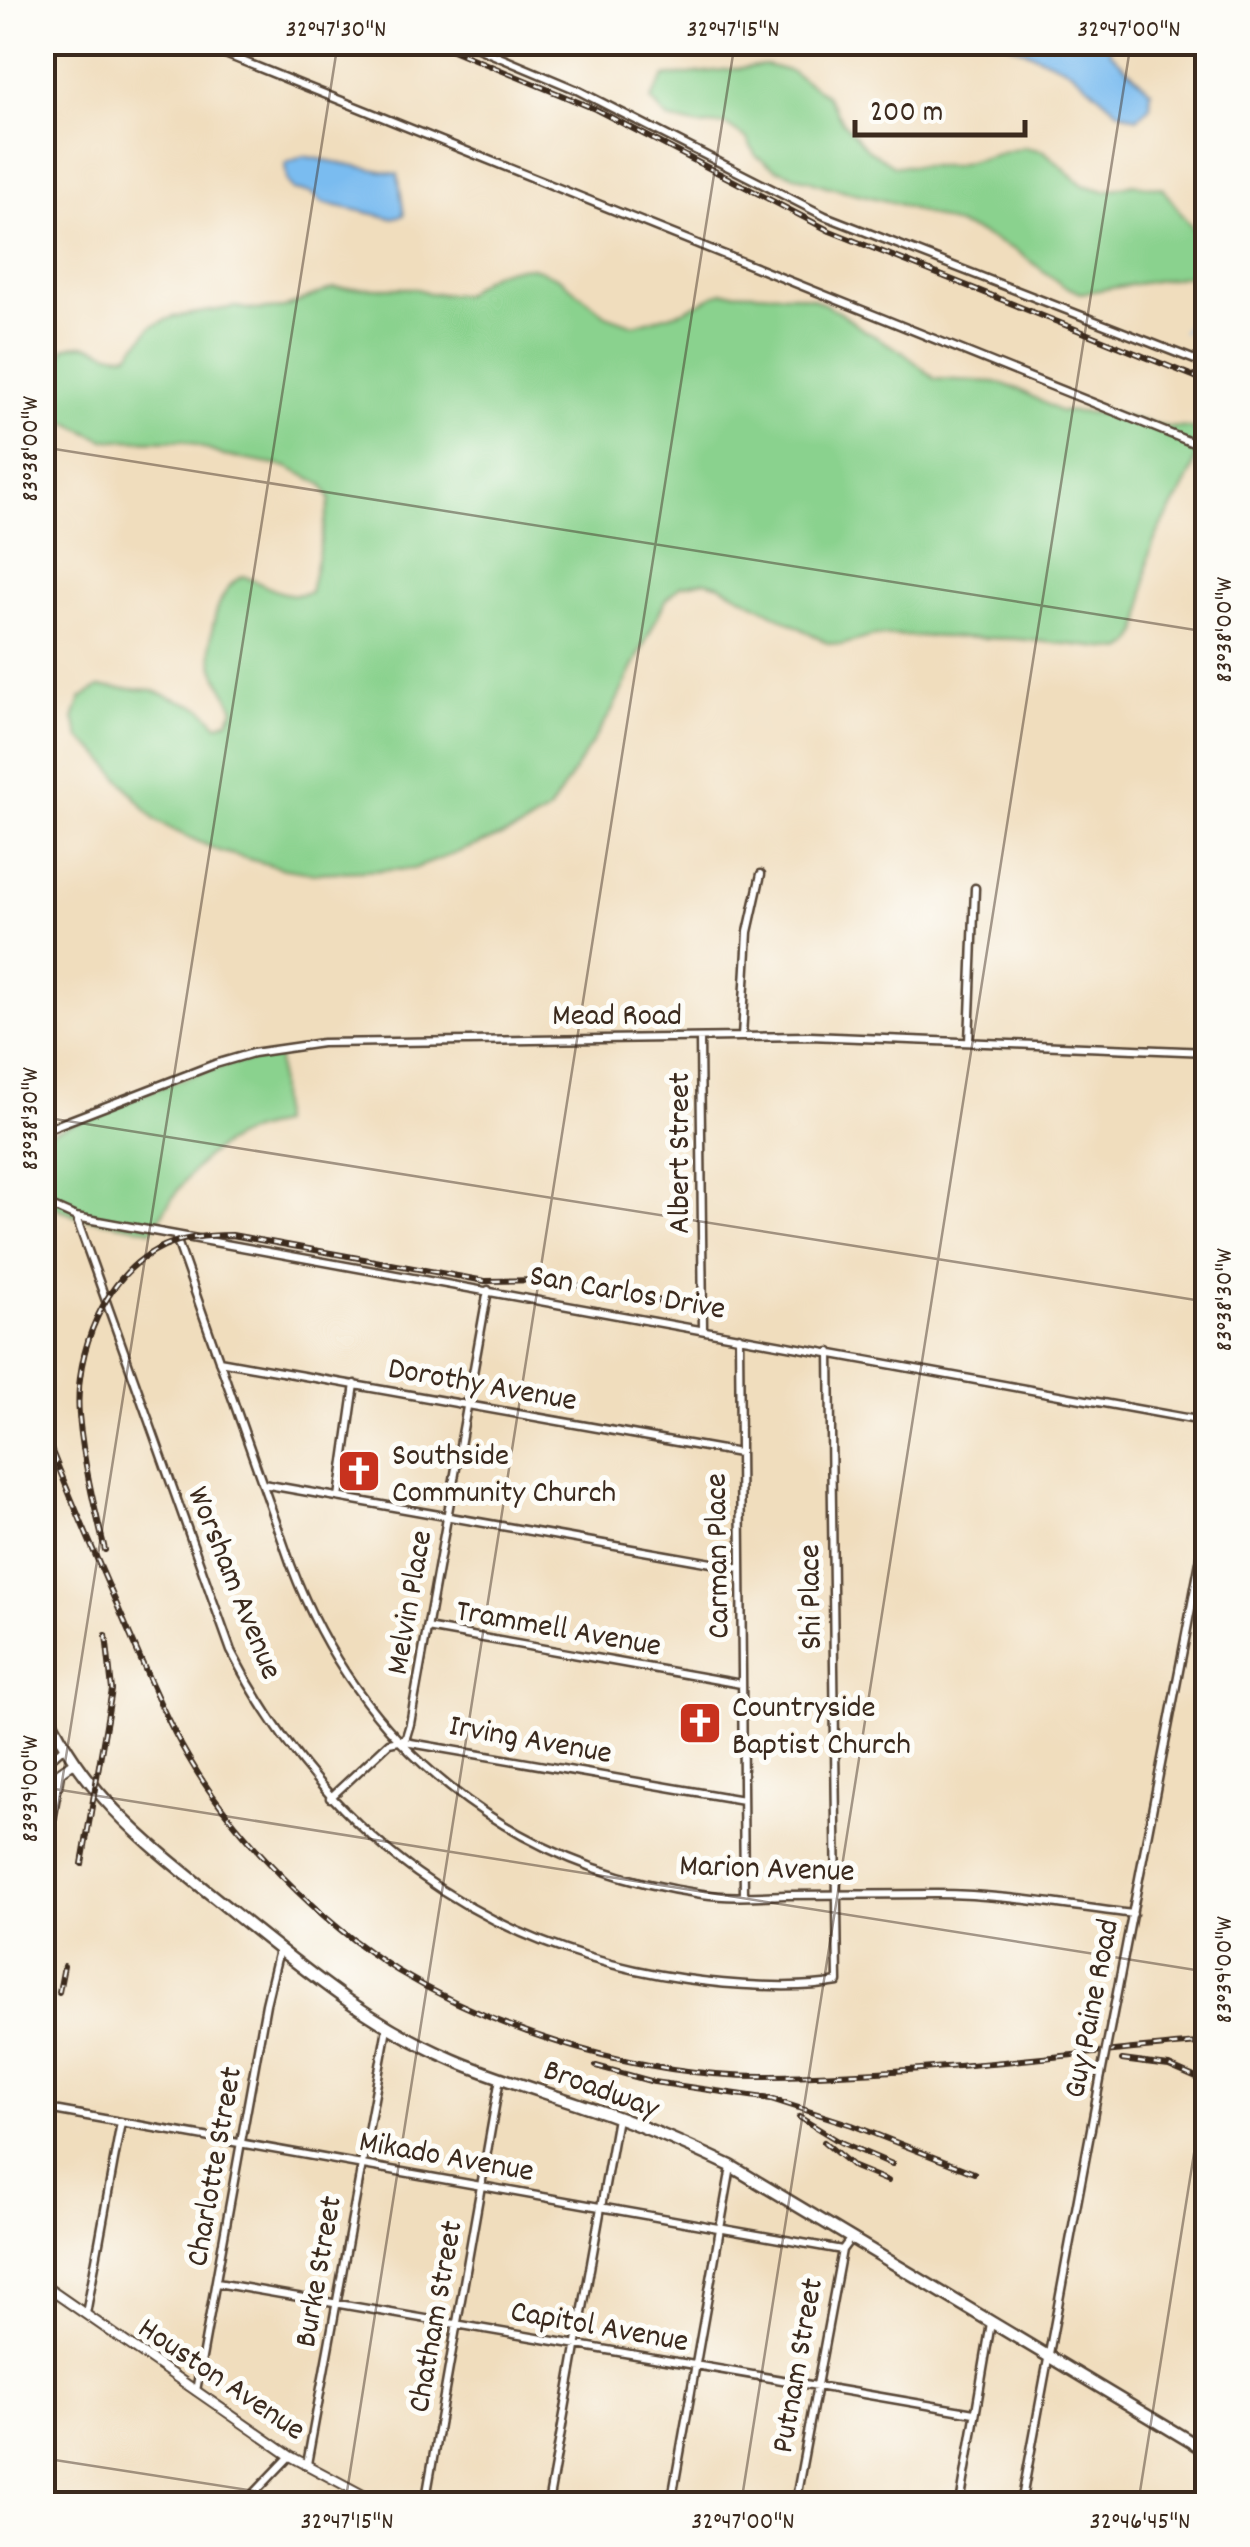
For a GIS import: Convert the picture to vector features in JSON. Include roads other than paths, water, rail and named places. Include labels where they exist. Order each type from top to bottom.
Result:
[{"type":"main road","name":"Broadway","points":[[42,1701],[74,1762],[135,1833],[279,1950],[387,2028],[456,2061],[617,2117],[731,2166],[1208,2452]]},
{"type":"street","points":[[196,42],[1208,449]]},
{"type":"street","points":[[463,42],[575,89],[825,216],[1208,365]]},
{"type":"street","points":[[742,1037],[748,932],[761,874]]},
{"type":"street","points":[[969,1042],[975,888]]},
{"type":"street","name":"Mead Road","points":[[42,1131],[215,1064],[293,1046],[341,1041],[742,1037],[1208,1052]]},
{"type":"street","name":"Albert Street","points":[[700,1038],[702,1328]]},
{"type":"street","name":"San Carlos Drive","points":[[42,1202],[76,1217],[1208,1422]]},
{"type":"street","name":"Worsham Avenue","points":[[76,1217],[231,1651],[264,1710],[330,1798],[374,1840],[425,1880],[496,1922],[572,1954],[633,1971],[737,1984],[838,1982],[838,1962]]},
{"type":"street","name":"Marion Avenue","points":[[176,1235],[298,1584],[321,1632],[356,1691],[420,1764],[453,1792],[506,1826],[598,1869],[705,1895],[967,1895],[1133,1914]]},
{"type":"street","name":"Melvin Place","points":[[399,1740],[409,1730],[488,1290]]},
{"type":"street","name":"Carman Place","points":[[739,1336],[744,1896]]},
{"type":"street","name":"Shi Place","points":[[830,1352],[838,1962]]},
{"type":"street","name":"Dorothy Avenue","points":[[219,1361],[739,1453]]},
{"type":"street","points":[[339,1496],[354,1384]]},
{"type":"street","points":[[263,1484],[740,1568]]},
{"type":"street","name":"Guy Paine Road","points":[[1021,2504],[1208,1520]]},
{"type":"street","name":"Trammell Avenue","points":[[428,1628],[742,1684]]},
{"type":"street","name":"Irving Avenue","points":[[330,1798],[388,1743],[399,1740],[742,1800]]},
{"type":"street","points":[[42,1756],[54,1756],[65,1746]]},
{"type":"street","points":[[42,1870],[60,1772],[74,1762]]},
{"type":"street","name":"Charlotte Street","points":[[196,2392],[279,1950]]},
{"type":"street","name":"Burke Street","points":[[307,2464],[387,2028]]},
{"type":"street","name":"Chatham Street","points":[[425,2504],[500,2077]]},
{"type":"street","name":"Mikado Avenue","points":[[42,2108],[842,2250]]},
{"type":"street","points":[[548,2504],[617,2117]]},
{"type":"street","points":[[86,2314],[121,2122]]},
{"type":"street","points":[[671,2504],[731,2166]]},
{"type":"street","name":"Putnam Street","points":[[795,2504],[842,2250],[852,2238]]},
{"type":"street","name":"Capitol Avenue","points":[[216,2283],[974,2414]]},
{"type":"street","name":"Houston Avenue","points":[[42,2284],[290,2456],[380,2504]]},
{"type":"street","points":[[960,2504],[992,2322]]},
{"type":"street","points":[[244,2504],[290,2456]]},
{"type":"street","points":[[356,2504],[359,2493]]},
{"type":"water","points":[[1007,43],[1109,43],[1110,52],[1151,91],[1150,106],[1137,118],[1118,111],[1071,70]]},
{"type":"water","points":[[303,156],[398,174],[404,215],[391,218],[323,203],[312,193],[293,190],[287,181],[285,164]]},
{"type":"waterway","points":[[1183,332],[1208,300]]},
{"type":"railway","points":[[433,42],[595,109],[830,231],[1208,382]]},
{"type":"railway","points":[[105,1550],[81,1432],[82,1366],[97,1317],[109,1295],[143,1258],[164,1246],[197,1237],[232,1235],[485,1281],[549,1280],[689,1306]]},
{"type":"railway","points":[[42,1426],[156,1693],[207,1786],[254,1846],[310,1903],[369,1952],[439,1994],[530,2033],[578,2048],[626,2061],[724,2075],[880,2072],[1208,2042]]},
{"type":"railway","points":[[82,1864],[112,1690],[106,1635]]},
{"type":"railway","points":[[59,1992],[64,1966]]},
{"type":"railway","points":[[1122,2060],[1169,2066],[1208,2083]]},
{"type":"railway","points":[[596,2066],[654,2082],[771,2099],[852,2125],[974,2173]]},
{"type":"railway","points":[[799,2117],[840,2142],[892,2164]]},
{"type":"railway","points":[[824,2142],[854,2167],[888,2181]]},
{"type":"place","name":"Southside Community Church","points":[[359,1471]]},
{"type":"place","name":"Countryside Baptist Church","points":[[700,1723]]}]
